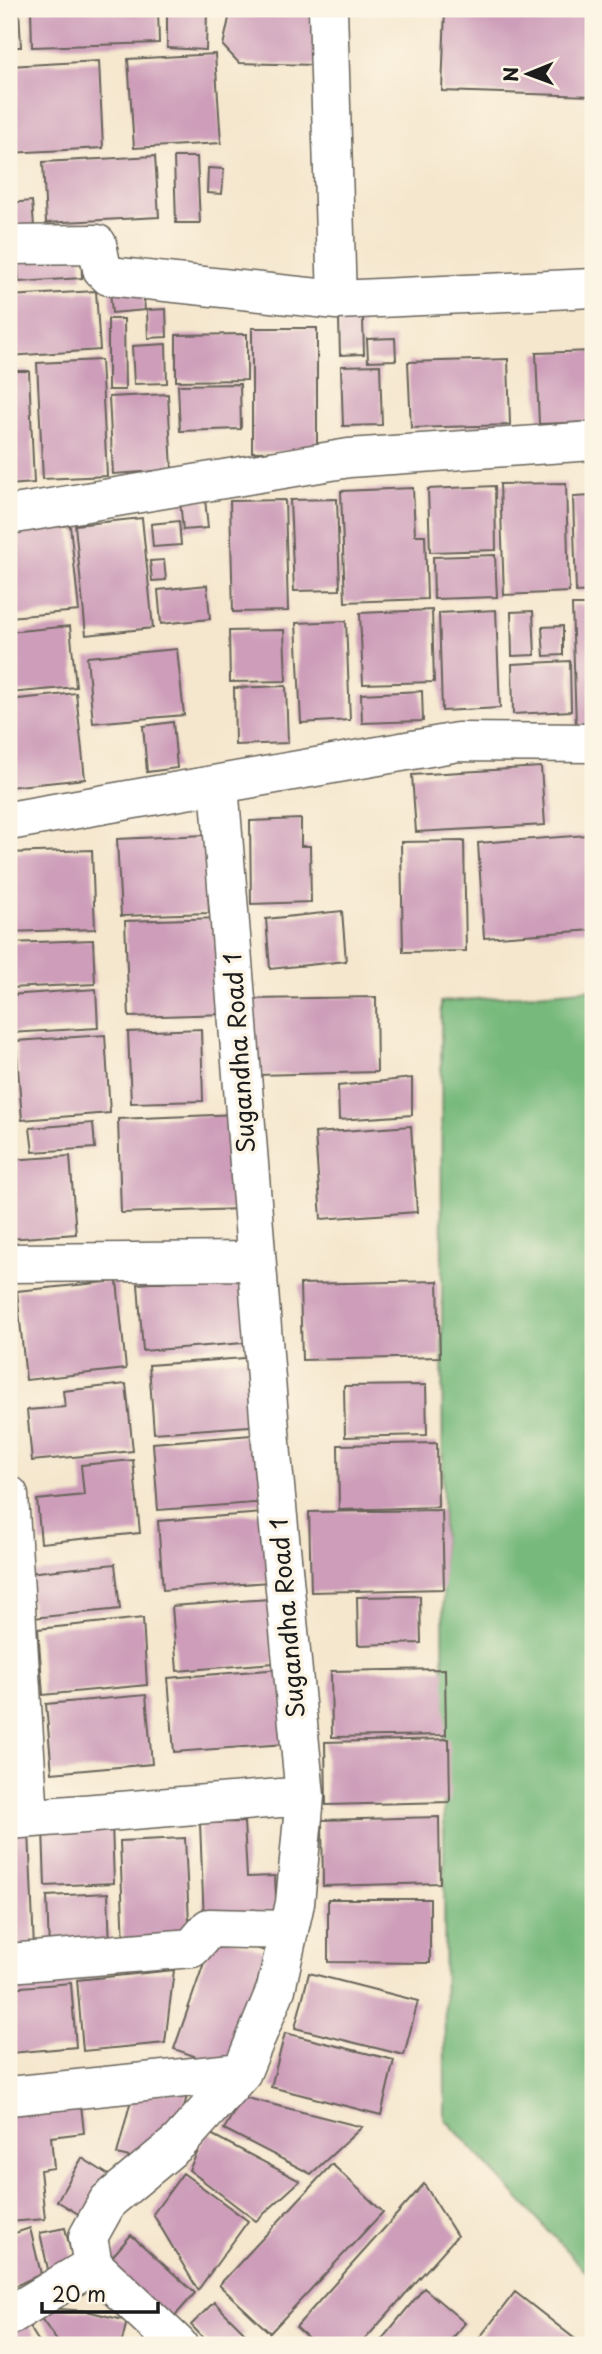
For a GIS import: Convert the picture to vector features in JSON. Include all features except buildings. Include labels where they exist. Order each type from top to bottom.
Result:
[{"type":"street","points":[[328,9],[337,300]]},
{"type":"street","points":[[9,245],[97,244],[102,269],[109,276],[337,300],[593,288]]},
{"type":"street","points":[[9,516],[349,458],[593,441]]},
{"type":"street","points":[[9,821],[458,742],[593,743]]},
{"type":"street","name":"Sugandha Road 1","points":[[93,2265],[88,2237],[108,2201],[179,2142],[242,2073],[276,1989],[295,1903],[305,1796],[256,1261],[219,784]]},
{"type":"street","points":[[9,1264],[256,1261]]},
{"type":"street","points":[[9,1495],[19,1819],[305,1796]]},
{"type":"street","points":[[9,1963],[192,1948],[209,1928],[289,1930]]},
{"type":"street","points":[[9,2096],[242,2073]]},
{"type":"street","points":[[9,2316],[93,2265],[178,2345]]},
{"type":"green space","points":[[593,989],[593,2279],[445,2119],[441,1002]]}]
